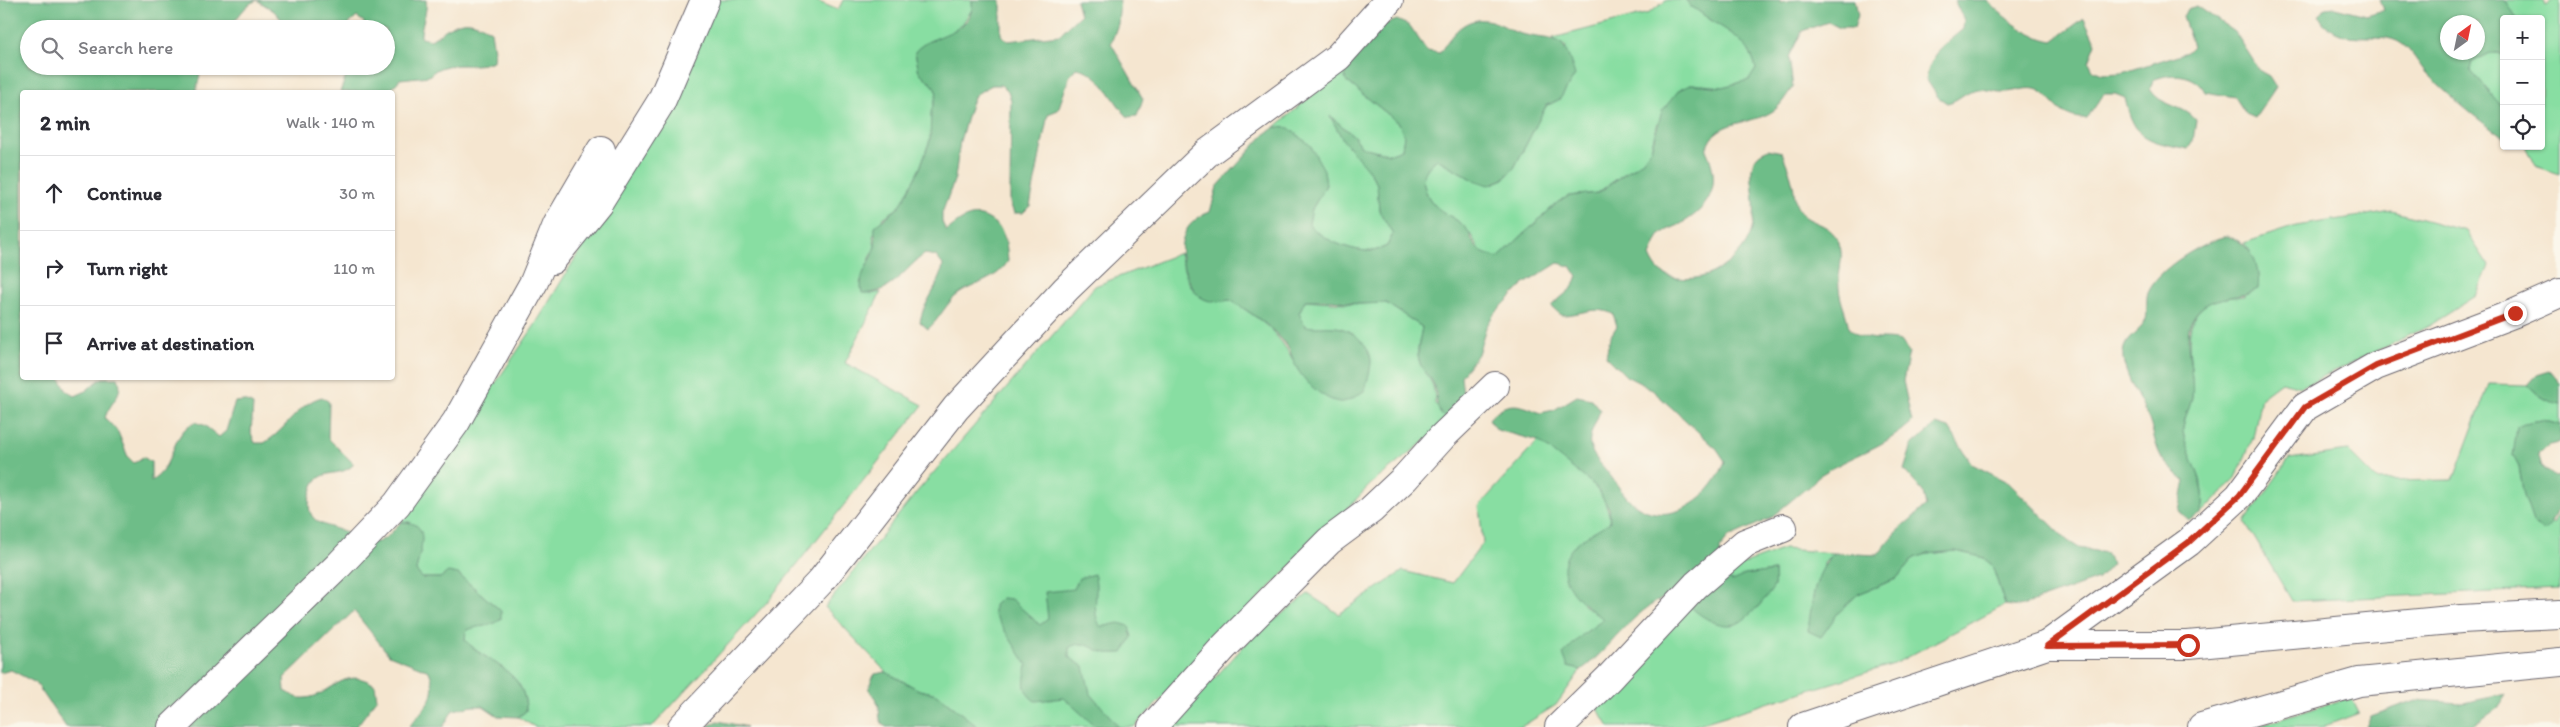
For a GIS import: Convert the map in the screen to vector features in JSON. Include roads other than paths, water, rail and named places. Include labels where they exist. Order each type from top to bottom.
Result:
[{"type":"street","points":[[534,282],[598,203],[661,102],[705,0]]},
{"type":"street","points":[[682,727],[821,581],[956,408],[1066,289],[1206,154],[1338,57],[1389,0]]},
{"type":"street","points":[[172,727],[339,565],[397,504],[456,422],[534,282],[556,225],[601,150]]},
{"type":"street","points":[[2047,646],[2196,535],[2239,496],[2305,407],[2376,366],[2515,313],[2560,293]]},
{"type":"street","points":[[1152,727],[1223,648],[1329,541],[1371,510],[1495,386]]},
{"type":"street","points":[[1559,727],[1609,678],[1696,584],[1745,543],[1783,528]]},
{"type":"street","points":[[1803,727],[2047,646],[2188,645],[2461,619],[2560,614]]},
{"type":"street","points":[[2202,727],[2359,682],[2560,662]]}]
